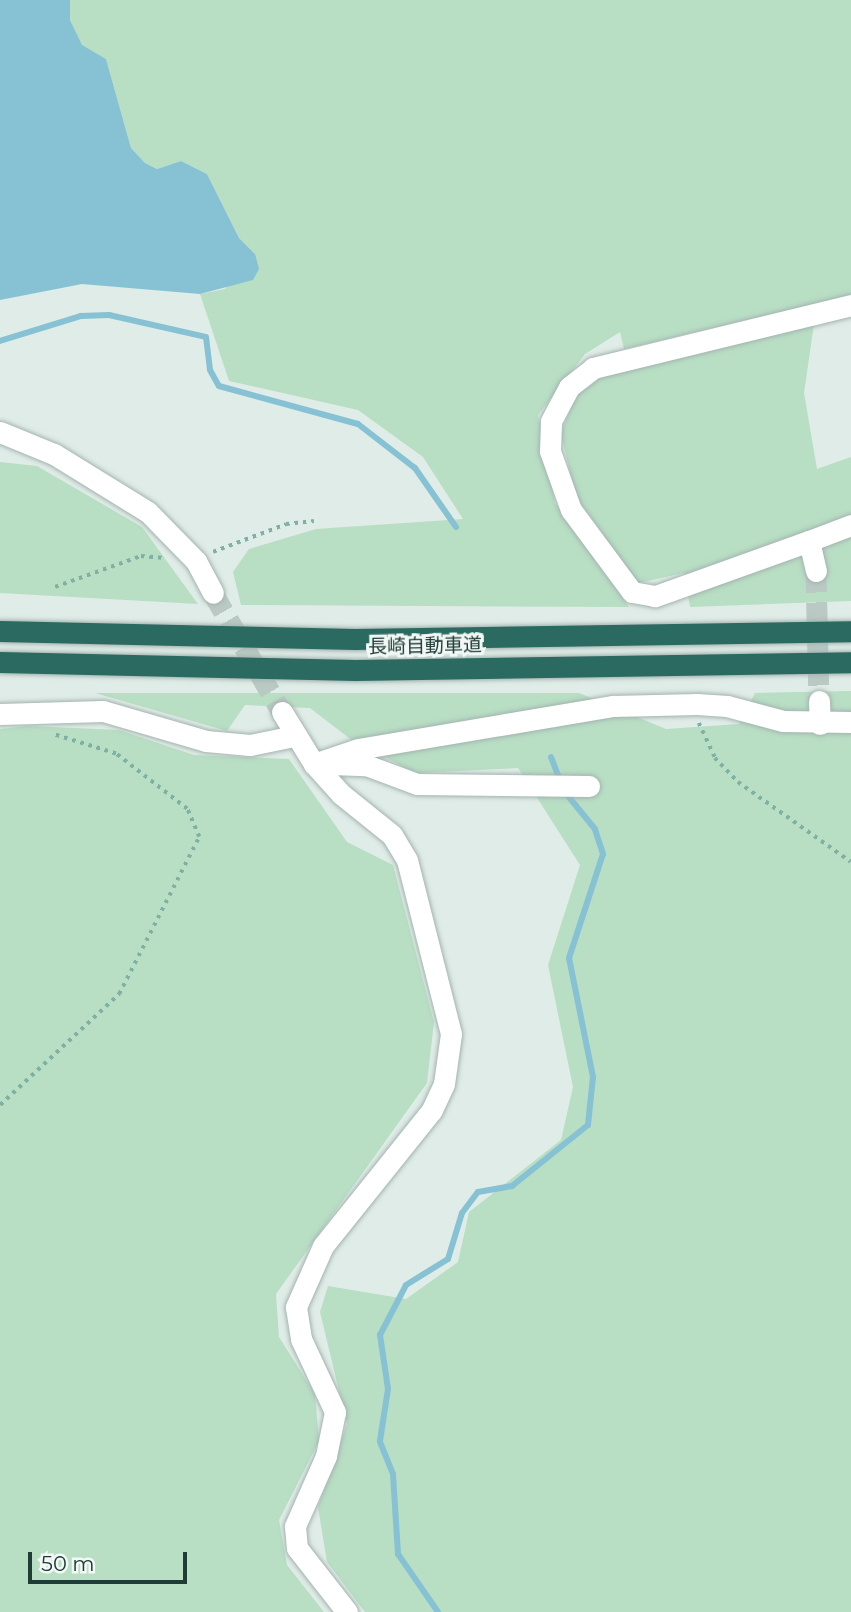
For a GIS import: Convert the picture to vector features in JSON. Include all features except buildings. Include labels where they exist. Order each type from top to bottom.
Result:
[{"type":"highway","name":"長崎自動車道","points":[[0,631],[355,639],[851,631]]},
{"type":"highway","name":"長崎自動車道","points":[[0,662],[355,670],[851,662]]},
{"type":"street","points":[[851,305],[593,368],[569,387],[551,421],[550,451],[571,510],[632,592],[641,597],[851,525]]},
{"type":"street","points":[[0,432],[54,454],[148,512],[195,561],[213,593]]},
{"type":"street","points":[[809,541],[816,571]]},
{"type":"street","points":[[819,701],[820,724]]},
{"type":"street","points":[[314,764],[358,749],[613,706],[697,704],[820,724],[851,722]]},
{"type":"street","points":[[0,714],[103,711],[206,741],[250,745],[294,736]]},
{"type":"street","points":[[282,712],[294,736],[314,764],[341,794],[393,835],[407,860],[451,1034],[444,1084],[432,1110],[323,1246],[296,1307],[300,1339],[335,1412],[327,1456],[295,1526],[298,1548],[347,1612]]},
{"type":"street","points":[[314,764],[366,765],[417,784],[589,786]]},
{"type":"path","points":[[697,704],[699,724],[715,758],[738,782],[851,862]]},
{"type":"path","points":[[0,1105],[119,994],[199,837],[187,809],[116,754],[46,735]]},
{"type":"green space","points":[[70,0],[851,0],[851,295],[624,349],[620,332],[585,354],[538,415],[555,503],[629,607],[241,605],[233,572],[249,549],[316,529],[463,519],[423,457],[358,410],[229,381],[200,294],[225,289],[255,254],[239,238],[207,174],[181,161],[157,169],[145,163],[131,148],[106,59],[82,46],[70,20]]},
{"type":"green space","points":[[814,324],[804,393],[817,469],[851,457],[851,601],[690,607],[684,573],[638,583],[576,497],[561,434],[575,396],[602,377]]},
{"type":"green space","points":[[0,462],[37,466],[142,527],[198,604],[0,593]]},
{"type":"green space","points":[[851,691],[851,1612],[365,1612],[327,1562],[318,1507],[347,1424],[320,1312],[328,1286],[406,1299],[458,1262],[469,1212],[561,1140],[573,1087],[548,965],[580,865],[518,768],[415,773],[349,738],[310,708],[245,705],[227,731],[95,693],[579,693],[666,729],[739,724],[755,693]]},
{"type":"green space","points":[[28,726],[119,730],[194,755],[289,759],[347,842],[393,865],[434,1022],[427,1083],[276,1294],[279,1337],[315,1394],[319,1441],[279,1520],[287,1565],[324,1612],[0,1612],[0,729]]},
{"type":"water","points":[[0,0],[70,0],[70,20],[82,45],[106,59],[131,148],[145,163],[157,169],[181,161],[207,174],[239,238],[255,254],[259,269],[253,280],[200,294],[82,284],[0,300]]},
{"type":"waterway","points":[[0,341],[81,316],[109,315],[206,337],[210,370],[219,386],[358,424],[415,468],[456,527]]},
{"type":"waterway","points":[[551,757],[560,781]]},
{"type":"waterway","points":[[438,1612],[398,1554],[393,1474],[380,1441],[388,1389],[380,1335],[406,1285],[448,1259],[462,1213],[478,1192],[512,1186],[588,1125],[593,1077],[569,958],[603,854],[595,829],[564,791]]},
{"type":"tunnel","points":[[816,571],[819,701]]},
{"type":"tunnel","points":[[213,593],[282,712]]}]
